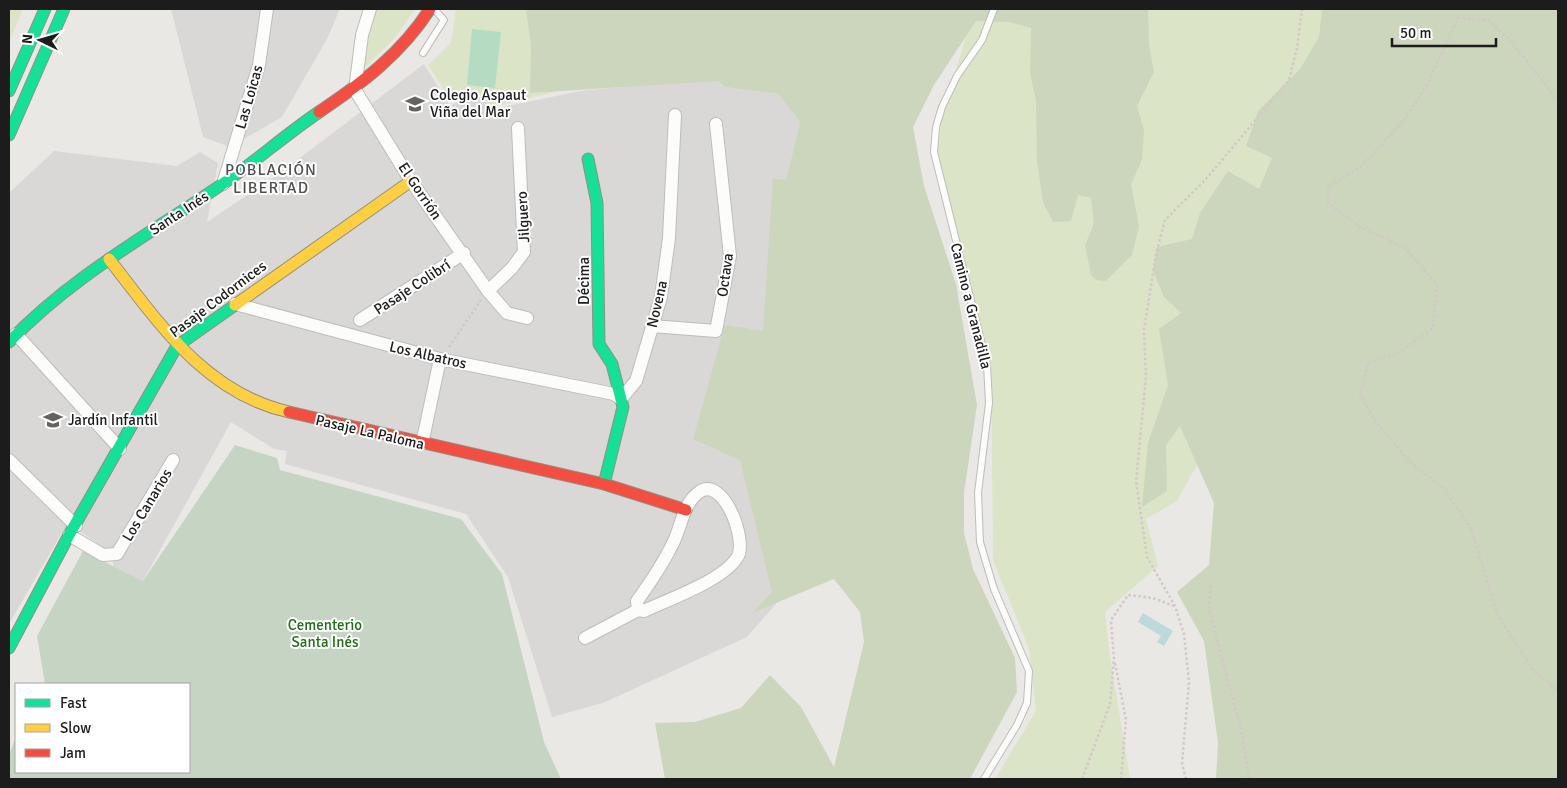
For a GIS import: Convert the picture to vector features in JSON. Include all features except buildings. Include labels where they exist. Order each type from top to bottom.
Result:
[{"type":"street","points":[[9,92],[44,9]]},
{"type":"street","points":[[9,135],[64,9]]},
{"type":"street","name":"Las Loicas","points":[[223,184],[259,65],[267,9]]},
{"type":"street","points":[[355,90],[362,35],[370,9]]},
{"type":"street","name":"Santa Inés","points":[[12,338],[54,299],[109,259],[223,184],[286,135],[355,90],[394,56],[430,9]]},
{"type":"street","name":"El Gorrión","points":[[355,90],[412,180],[464,253],[488,291],[507,312],[527,318]]},
{"type":"street","name":"Novena","points":[[621,400],[636,381],[661,297],[669,238],[675,115]]},
{"type":"street","name":"Octava","points":[[652,326],[716,331],[730,256],[716,124]]},
{"type":"street","name":"Jilguero","points":[[488,291],[512,268],[524,252],[518,128]]},
{"type":"street","name":"Décima","points":[[588,159],[597,203],[599,344],[612,364],[621,400]]},
{"type":"street","name":"Pasaje Codornices","points":[[9,648],[72,530],[120,449],[177,346],[412,180]]},
{"type":"street","name":"Pasaje Colibrí","points":[[360,320],[464,253]]},
{"type":"street","name":"Pasaje La Paloma","points":[[109,259],[177,346],[207,373],[236,393],[270,408],[604,484],[686,510]]},
{"type":"street","name":"Los Albatros","points":[[235,304],[440,359],[614,394],[621,400]]},
{"type":"street","points":[[12,338],[120,449]]},
{"type":"street","points":[[422,444],[440,359]]},
{"type":"street","points":[[604,484],[623,407],[621,400]]},
{"type":"street","name":"Los Canarios","points":[[9,460],[72,530],[103,555],[118,554],[173,460]]},
{"type":"street","points":[[585,638],[638,610],[644,611],[717,575],[738,555],[740,542],[731,510],[721,496],[711,489],[703,489],[696,494],[686,510],[673,543],[637,601],[638,610]]},
{"type":"lane","points":[[423,53],[444,20],[434,9]]},
{"type":"lane","name":"Camino a Granadilla","points":[[984,779],[1017,725],[1027,703],[1028,672],[994,589],[980,542],[978,493],[989,403],[987,365],[934,152],[936,127],[942,107],[957,76],[982,40],[994,9]]},
{"type":"path","points":[[1186,779],[1182,763],[1189,682],[1184,634],[1175,606],[1147,557],[1136,482],[1146,377],[1144,330],[1156,254],[1165,220],[1206,179],[1289,80],[1297,48],[1302,9]]},
{"type":"path","points":[[1558,102],[1510,40],[1489,20],[1458,18],[1428,83],[1405,119],[1360,168],[1328,186],[1328,203],[1360,226],[1405,248],[1437,284],[1433,328],[1399,353],[1368,363],[1360,394],[1377,423],[1410,462],[1444,488],[1472,530],[1497,614],[1536,672],[1558,690]]},
{"type":"path","points":[[440,359],[488,291]]},
{"type":"path","points":[[1211,586],[1209,609],[1242,733],[1249,779]]},
{"type":"path","points":[[1120,779],[1126,720],[1114,659],[1111,620],[1128,595],[1154,598],[1175,606]]},
{"type":"path","points":[[1082,779],[1110,704],[1114,659]]},
{"type":"shaded area","points":[[171,9],[340,9],[327,39],[282,117],[230,147],[203,137]]},
{"type":"shaded area","points":[[424,64],[450,106],[474,92],[494,109],[580,91],[675,82],[718,81],[725,87],[778,94],[800,122],[786,180],[772,341],[746,441],[782,597],[747,637],[603,703],[552,717],[508,577],[466,514],[285,464],[287,451],[274,449],[231,422],[143,581],[114,567],[110,552],[81,532],[64,529],[9,624],[9,193],[54,151],[177,166],[200,152],[218,163],[207,222],[276,176]]},
{"type":"green space","points":[[9,9],[23,9],[9,42]]},
{"type":"green space","points":[[375,9],[415,9],[394,39],[361,71],[367,33]]},
{"type":"green space","points":[[456,9],[1558,9],[1206,449],[1177,501],[1146,519],[1158,566],[1105,612],[1130,779],[995,779],[1036,711],[1029,649],[993,560],[991,368],[937,154],[943,113],[971,20],[583,85],[492,107],[475,89],[452,102],[428,65],[451,43]]},
{"type":"green space","points":[[526,9],[1148,9],[1149,44],[1154,72],[1137,106],[1144,130],[1142,160],[1131,184],[1139,227],[1132,255],[1106,281],[1096,280],[1091,275],[1085,245],[1094,224],[1091,198],[1078,195],[1071,221],[1053,222],[1043,202],[1037,160],[1036,101],[1030,73],[1031,28],[1009,22],[976,21],[934,85],[913,127],[924,186],[956,284],[977,405],[964,493],[964,533],[973,569],[1015,658],[1017,692],[970,779],[665,779],[655,723],[695,722],[741,708],[770,675],[801,707],[834,767],[864,642],[860,612],[834,579],[752,613],[772,592],[740,460],[693,439],[725,325],[763,331],[773,178],[786,180],[800,122],[778,94],[725,87],[718,81],[530,93],[531,45]]},
{"type":"green space","points":[[1322,9],[1558,9],[1558,779],[1216,779],[1218,743],[1204,641],[1177,592],[1209,565],[1214,503],[1180,426],[1166,445],[1167,491],[1142,507],[1148,443],[1168,385],[1159,329],[1181,313],[1164,297],[1153,271],[1157,247],[1192,239],[1200,213],[1228,171],[1259,189],[1272,158],[1246,146],[1258,111],[1300,69],[1319,37]]},
{"type":"green space","points":[[472,29],[501,32],[495,88],[467,85]]},
{"type":"green space","name":"Cementerio Santa Inés","points":[[235,445],[277,458],[280,470],[461,519],[502,574],[544,742],[561,779],[9,779],[9,754],[15,739],[15,773],[190,773],[190,683],[45,683],[37,636],[83,551],[143,581]]},
{"type":"water","points":[[1143,613],[1173,631],[1164,646],[1157,642],[1161,636],[1138,622]]},
{"type":"traffic: fast","points":[[9,91],[45,9]]},
{"type":"traffic: fast","points":[[9,135],[64,9]]},
{"type":"traffic: fast","points":[[9,342],[58,297],[84,277],[234,176],[319,112]]},
{"type":"traffic: fast","points":[[588,159],[597,203],[599,344],[612,364],[623,407],[604,484]]},
{"type":"traffic: fast","points":[[9,648],[69,535],[177,346],[235,305]]},
{"type":"traffic: slow","points":[[235,305],[411,181]]},
{"type":"traffic: slow","points":[[109,259],[166,331],[208,372],[232,389],[259,403],[289,412]]},
{"type":"traffic: jam","points":[[319,112],[365,79],[393,54],[419,25],[430,9]]},
{"type":"traffic: jam","points":[[289,412],[604,484],[686,510]]},
{"type":"place","name":"Colegio Aspaut Viña del Mar","points":[[415,104]]},
{"type":"place","name":"Jardín Infantil","points":[[53,420]]},
{"type":"district","name":"POBLACIÓN LIBERTAD","points":[[271,179]]}]
